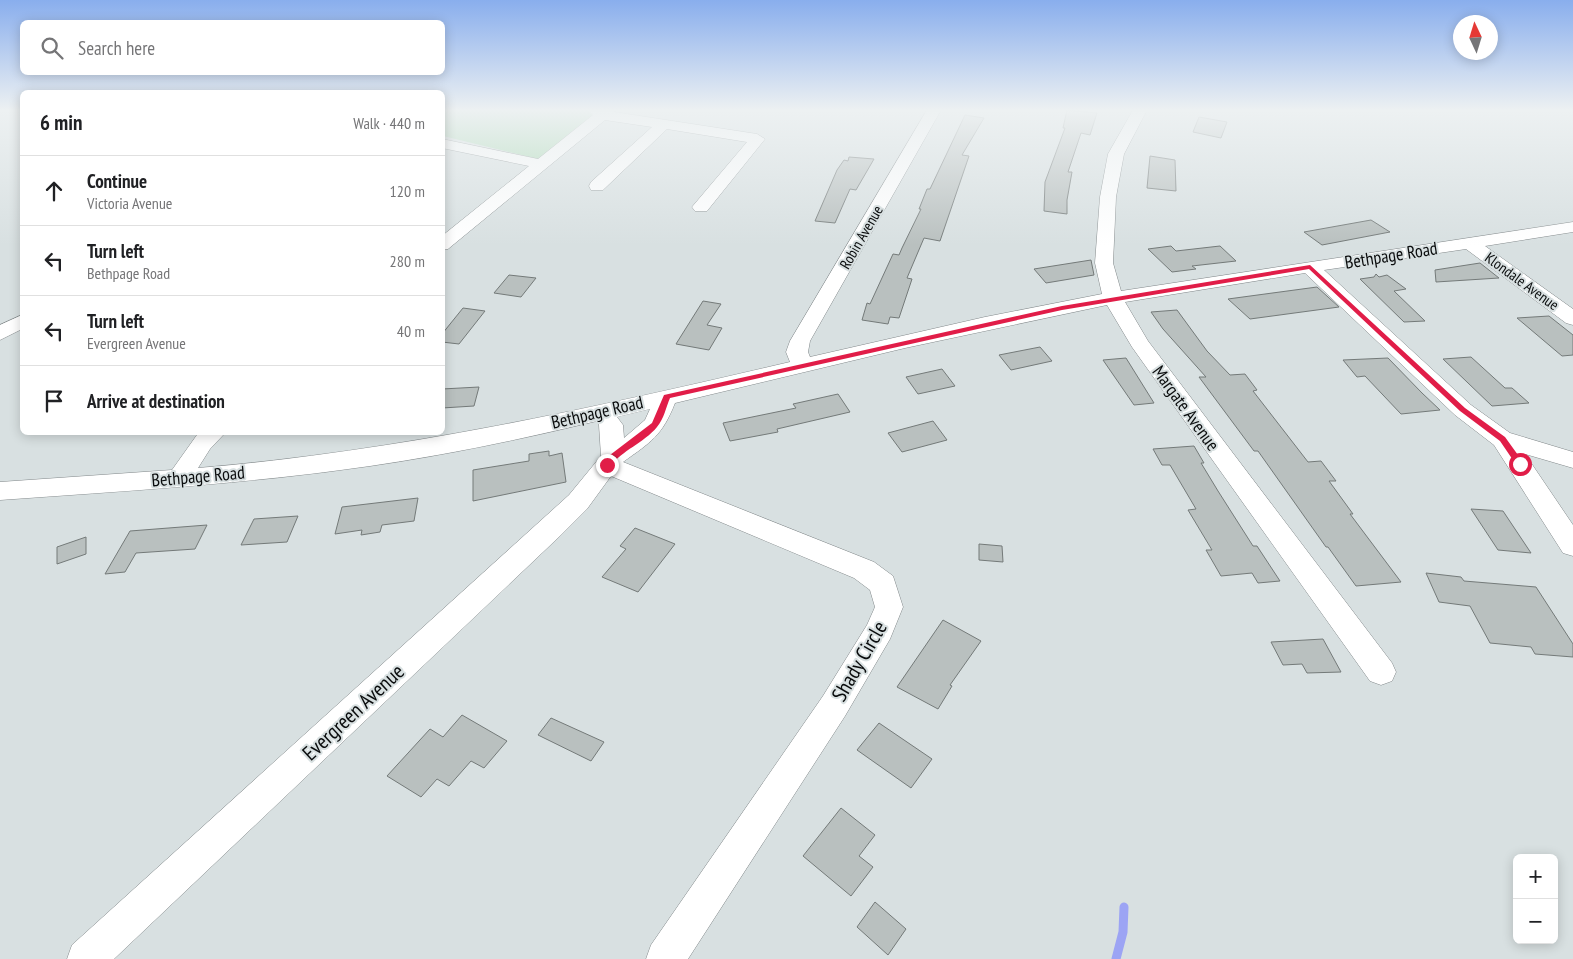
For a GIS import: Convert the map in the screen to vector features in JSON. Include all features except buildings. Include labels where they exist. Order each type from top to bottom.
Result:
[{"type":"street","points":[[503,155],[541,164]]},
{"type":"street","points":[[445,243],[552,155]]},
{"type":"street","points":[[598,186],[631,155]]},
{"type":"street","points":[[702,208],[747,155]]},
{"type":"street","name":"Robin Avenue","points":[[802,366],[797,352],[800,341],[908,155]]},
{"type":"street","name":"Margate Avenue","points":[[1117,155],[1108,197],[1104,263],[1113,299],[1139,343],[1381,672]]},
{"type":"street","name":"Bethpage Road","points":[[2,484],[179,478],[289,469],[428,448],[603,412],[1062,308],[1310,267],[1573,227]]},
{"type":"street","name":"Klondale Avenue","points":[[1470,243],[1573,319]]},
{"type":"street","points":[[1310,267],[1462,410],[1502,439],[1573,460]]},
{"type":"street","points":[[0,334],[20,322]]},
{"type":"street","name":"Evergreen Avenue","points":[[86,959],[552,528],[578,502],[610,461],[656,424],[667,396]]},
{"type":"street","points":[[603,412],[611,425],[610,461]]},
{"type":"street","points":[[179,478],[202,443],[211,435]]},
{"type":"street","points":[[1502,439],[1573,546]]},
{"type":"street","name":"Shady Circle","points":[[610,461],[864,570],[883,584],[889,606],[880,630],[834,706],[665,959]]},
{"type":"green space","points":[[520,155],[543,155],[538,159]]},
{"type":"waterway","points":[[1116,959],[1123,932],[1124,907]]},
{"type":"route","points":[[607,465],[613,457],[643,436],[656,424],[667,396],[1062,308],[1310,267],[1462,410],[1502,439],[1520,464]]}]
